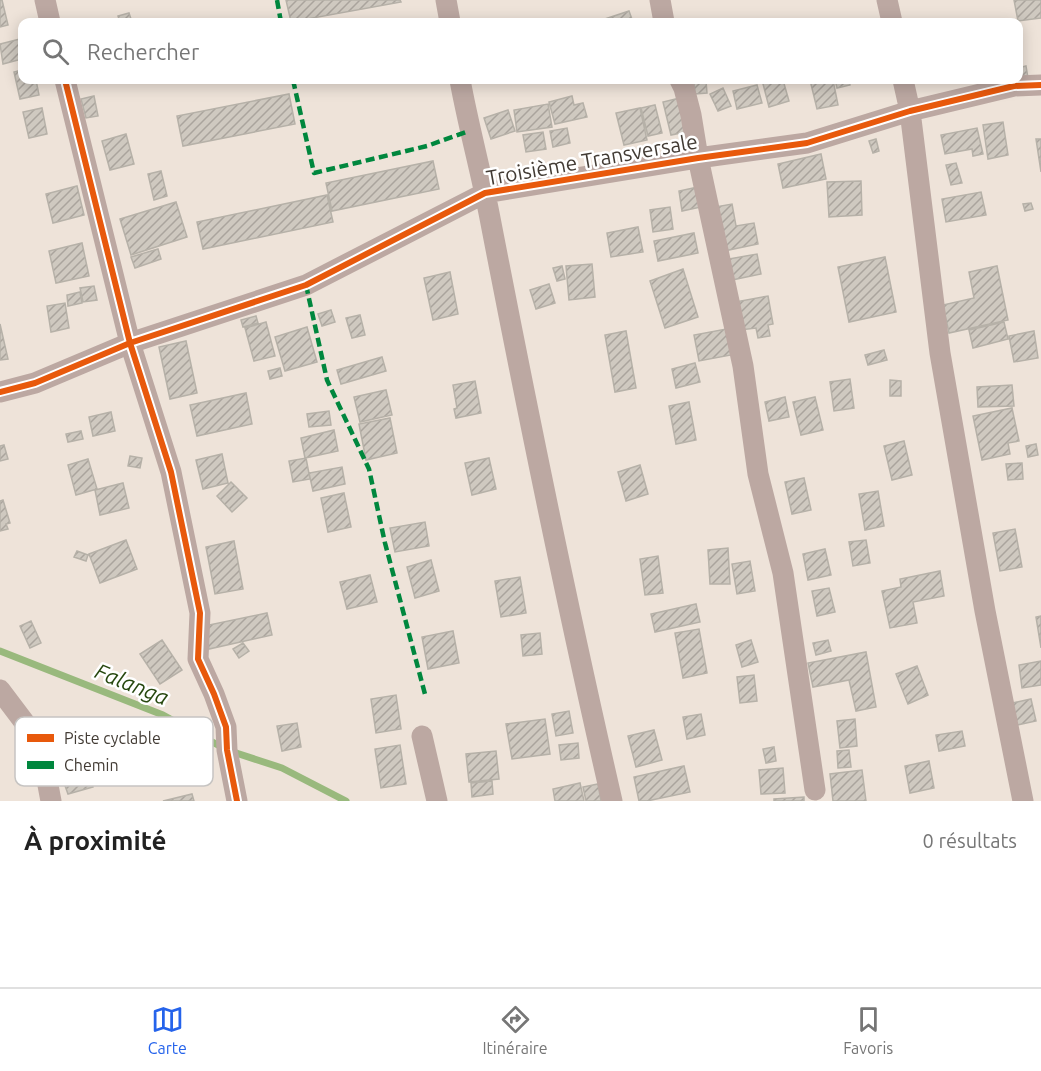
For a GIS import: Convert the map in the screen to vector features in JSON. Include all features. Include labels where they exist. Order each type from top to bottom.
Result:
[{"type":"street","points":[[45,0],[49,18]]},
{"type":"street","points":[[446,0],[449,18]]},
{"type":"street","points":[[660,0],[663,18]]},
{"type":"street","points":[[887,0],[891,18]]},
{"type":"street","points":[[66,84],[130,343],[171,472],[200,613],[198,659],[226,727],[227,750],[237,801]]},
{"type":"street","points":[[461,84],[469,131],[485,193],[535,452],[612,801]]},
{"type":"street","points":[[682,84],[692,115],[698,158],[743,366],[758,474],[783,573],[815,790]]},
{"type":"street","points":[[904,84],[910,111],[940,353],[985,611],[1023,801]]},
{"type":"street","name":"Troisième Transversale","points":[[0,392],[35,383],[130,343],[306,285],[485,193],[698,158],[807,143],[910,111],[1014,86],[1041,84]]},
{"type":"street","points":[[0,690],[20,717]]},
{"type":"street","points":[[422,736],[437,801]]},
{"type":"street","points":[[48,786],[51,801]]},
{"type":"building","points":[[0,0],[2,0],[8,25],[0,27]]},
{"type":"building","points":[[286,0],[400,0],[401,2],[313,18],[290,18]]},
{"type":"building","points":[[1014,0],[1041,0],[1041,18],[1023,20],[1023,18],[1017,18]]},
{"type":"building","points":[[629,11],[632,18],[608,18]]},
{"type":"building","points":[[129,13],[131,18],[119,18],[118,16]]},
{"type":"building","points":[[18,40],[18,60],[3,64],[0,44]]},
{"type":"building","points":[[1026,66],[1028,78],[1023,79],[1023,67]]},
{"type":"building","points":[[18,71],[18,84],[37,84],[39,95],[20,99],[14,72]]},
{"type":"building","points":[[694,84],[706,84],[707,93],[695,94]]},
{"type":"building","points":[[763,84],[784,84],[789,101],[769,107]]},
{"type":"building","points":[[811,84],[834,84],[838,105],[817,109]]},
{"type":"building","points":[[836,84],[850,84],[850,85],[837,88]]},
{"type":"building","points":[[757,85],[762,103],[737,109],[733,91]]},
{"type":"building","points":[[723,88],[731,106],[718,111],[710,94]]},
{"type":"building","points":[[289,94],[295,124],[183,146],[177,116]]},
{"type":"building","points":[[94,96],[98,116],[86,118],[81,99]]},
{"type":"building","points":[[572,96],[574,105],[583,103],[587,117],[555,124],[549,102]]},
{"type":"building","points":[[684,97],[691,131],[671,135],[663,102]]},
{"type":"building","points":[[548,104],[552,127],[517,132],[514,110]]},
{"type":"building","points":[[655,105],[662,133],[648,136],[641,108]]},
{"type":"building","points":[[42,108],[47,134],[29,138],[23,112]]},
{"type":"building","points":[[640,108],[647,140],[624,145],[616,113]]},
{"type":"building","points":[[508,110],[515,131],[491,139],[484,118]]},
{"type":"building","points":[[1003,122],[1008,155],[988,159],[983,125]]},
{"type":"building","points":[[567,128],[570,143],[553,147],[550,131]]},
{"type":"building","points":[[977,128],[983,154],[973,156],[972,149],[945,154],[941,135]]},
{"type":"building","points":[[543,132],[546,149],[526,152],[523,135]]},
{"type":"building","points":[[126,134],[134,164],[110,170],[102,141]]},
{"type":"building","points":[[876,139],[879,151],[873,153],[869,141]]},
{"type":"building","points":[[1036,139],[1041,139],[1041,172]]},
{"type":"building","points":[[821,154],[826,179],[783,188],[778,164]]},
{"type":"building","points":[[433,161],[439,189],[332,211],[326,183]]},
{"type":"building","points":[[956,163],[962,183],[951,185],[946,165]]},
{"type":"building","points":[[161,171],[167,196],[154,200],[148,174]]},
{"type":"building","points":[[861,181],[862,215],[829,217],[827,182]]},
{"type":"building","points":[[77,186],[84,215],[53,223],[46,194]]},
{"type":"building","points":[[698,187],[701,207],[682,211],[679,191]]},
{"type":"building","points":[[981,192],[986,215],[946,222],[942,199]]},
{"type":"building","points":[[327,195],[333,222],[203,249],[197,222]]},
{"type":"building","points":[[176,202],[187,237],[131,255],[120,219]]},
{"type":"building","points":[[1031,203],[1033,209],[1025,211],[1023,204]]},
{"type":"building","points":[[732,204],[736,226],[754,223],[758,244],[724,251],[715,207]]},
{"type":"building","points":[[670,207],[673,229],[653,232],[650,210]]},
{"type":"building","points":[[638,227],[643,252],[611,257],[607,233]]},
{"type":"building","points":[[694,233],[698,253],[658,261],[654,241]]},
{"type":"building","points":[[82,243],[89,276],[56,283],[49,251]]},
{"type":"building","points":[[158,249],[161,259],[135,268],[131,257]]},
{"type":"building","points":[[757,254],[761,274],[727,281],[723,260]]},
{"type":"building","points":[[885,257],[896,312],[849,322],[838,267]]},
{"type":"building","points":[[592,264],[595,297],[569,300],[566,266]]},
{"type":"building","points":[[562,266],[565,279],[557,281],[553,268]]},
{"type":"building","points":[[997,266],[1008,320],[949,333],[943,305],[974,298],[969,272]]},
{"type":"building","points":[[683,269],[698,317],[665,328],[650,281]]},
{"type":"building","points":[[450,272],[458,314],[433,320],[424,278]]},
{"type":"building","points":[[549,284],[555,303],[536,309],[530,290]]},
{"type":"building","points":[[94,286],[97,300],[83,302],[80,288]]},
{"type":"building","points":[[80,292],[82,303],[68,306],[67,295]]},
{"type":"building","points":[[768,296],[773,324],[768,325],[770,336],[758,338],[756,328],[740,330],[735,302]]},
{"type":"building","points":[[65,303],[69,328],[51,332],[47,306]]},
{"type":"building","points":[[331,310],[335,322],[322,326],[318,314]]},
{"type":"building","points":[[360,315],[365,335],[352,338],[346,318]]},
{"type":"building","points":[[256,316],[258,323],[243,327],[241,320]]},
{"type":"building","points":[[266,322],[275,356],[254,361],[245,328]]},
{"type":"building","points":[[1004,322],[1008,339],[973,348],[969,330]]},
{"type":"building","points":[[0,324],[8,359],[0,360]]},
{"type":"building","points":[[307,327],[317,362],[285,371],[275,337]]},
{"type":"building","points":[[726,329],[731,355],[699,361],[694,335]]},
{"type":"building","points":[[626,331],[636,388],[615,392],[605,335]]},
{"type":"building","points":[[1034,331],[1038,358],[1014,362],[1009,336]]},
{"type":"building","points":[[186,341],[197,393],[170,399],[159,347]]},
{"type":"building","points":[[884,350],[887,360],[868,365],[865,355]]},
{"type":"building","points":[[382,357],[386,371],[341,384],[337,370]]},
{"type":"building","points":[[695,363],[700,382],[676,388],[672,369]]},
{"type":"building","points":[[280,368],[282,376],[270,379],[268,371]]},
{"type":"building","points":[[850,379],[854,408],[834,411],[830,382]]},
{"type":"building","points":[[890,380],[901,381],[901,396],[890,396]]},
{"type":"building","points":[[475,381],[481,413],[456,418],[454,409],[457,408],[453,385]]},
{"type":"building","points":[[1012,385],[1014,406],[978,407],[977,387]]},
{"type":"building","points":[[386,390],[392,415],[360,422],[354,397]]},
{"type":"building","points":[[246,393],[252,424],[197,436],[190,405]]},
{"type":"building","points":[[785,397],[789,417],[769,421],[765,402]]},
{"type":"building","points":[[815,397],[823,430],[801,435],[793,402]]},
{"type":"building","points":[[689,402],[696,440],[676,444],[669,406]]},
{"type":"building","points":[[1012,408],[1019,441],[1008,443],[1010,454],[982,460],[973,416]]},
{"type":"building","points":[[329,411],[331,425],[309,427],[307,414]]},
{"type":"building","points":[[111,412],[115,431],[93,436],[89,417]]},
{"type":"building","points":[[390,418],[397,453],[366,460],[359,424]]},
{"type":"building","points":[[334,430],[338,451],[305,458],[301,438]]},
{"type":"building","points":[[81,431],[83,439],[68,442],[66,434]]},
{"type":"building","points":[[904,441],[912,475],[892,480],[884,446]]},
{"type":"building","points":[[1036,444],[1038,455],[1028,457],[1026,446]]},
{"type":"building","points":[[4,445],[8,459],[0,461],[0,446]]},
{"type":"building","points":[[222,454],[228,483],[203,489],[196,460]]},
{"type":"building","points":[[130,456],[142,458],[140,468],[128,466]]},
{"type":"building","points":[[306,458],[310,479],[293,482],[289,461]]},
{"type":"building","points":[[489,458],[496,489],[472,495],[465,463]]},
{"type":"building","points":[[88,459],[97,489],[76,495],[68,465]]},
{"type":"building","points":[[1022,463],[1023,479],[1008,480],[1006,464]]},
{"type":"building","points":[[640,465],[648,494],[626,501],[618,472]]},
{"type":"building","points":[[342,467],[345,484],[313,491],[309,473]]},
{"type":"building","points":[[804,478],[811,510],[792,514],[785,482]]},
{"type":"building","points":[[231,482],[247,498],[232,512],[217,496]]},
{"type":"building","points":[[123,483],[129,508],[100,515],[95,490]]},
{"type":"building","points":[[878,491],[884,526],[865,530],[859,494]]},
{"type":"building","points":[[344,493],[351,527],[328,532],[321,498]]},
{"type":"building","points":[[3,500],[10,523],[6,524],[8,529],[0,531],[0,501]]},
{"type":"building","points":[[425,522],[429,546],[395,552],[390,528]]},
{"type":"building","points":[[1015,529],[1022,567],[1000,571],[993,533]]},
{"type":"building","points":[[126,540],[137,569],[100,583],[89,554]]},
{"type":"building","points":[[866,540],[870,563],[853,566],[849,542]]},
{"type":"building","points":[[234,541],[243,589],[215,594],[206,547]]},
{"type":"building","points":[[728,548],[730,584],[710,584],[708,550]]},
{"type":"building","points":[[825,549],[831,575],[808,580],[803,554]]},
{"type":"building","points":[[77,551],[88,555],[86,561],[74,557]]},
{"type":"building","points":[[658,556],[663,593],[645,595],[640,559]]},
{"type":"building","points":[[431,560],[439,591],[415,598],[407,567]]},
{"type":"building","points":[[750,561],[755,591],[737,594],[732,564]]},
{"type":"building","points":[[940,571],[944,596],[913,602],[917,623],[890,628],[882,591],[901,587],[900,579]]},
{"type":"building","points":[[370,575],[377,602],[347,609],[340,582]]},
{"type":"building","points":[[520,577],[526,613],[501,617],[495,581]]},
{"type":"building","points":[[829,588],[835,612],[817,616],[812,591]]},
{"type":"building","points":[[696,604],[700,622],[655,632],[651,614]]},
{"type":"building","points":[[267,613],[272,635],[209,649],[204,626]]},
{"type":"building","points":[[1041,616],[1041,648],[1036,617]]},
{"type":"building","points":[[31,621],[41,643],[30,648],[20,626]]},
{"type":"building","points":[[699,629],[707,673],[683,678],[675,633]]},
{"type":"building","points":[[453,631],[459,663],[428,669],[422,637]]},
{"type":"building","points":[[540,633],[542,654],[523,656],[521,635]]},
{"type":"building","points":[[162,640],[182,670],[160,684],[140,654]]},
{"type":"building","points":[[751,640],[758,662],[742,667],[736,645]]},
{"type":"building","points":[[828,640],[831,651],[816,655],[813,643]]},
{"type":"building","points":[[243,643],[249,651],[239,658],[233,649]]},
{"type":"building","points":[[866,652],[876,707],[856,711],[849,680],[813,687],[808,663]]},
{"type":"building","points":[[1041,661],[1041,685],[1022,688],[1019,665]]},
{"type":"building","points":[[917,666],[928,695],[908,704],[896,674]]},
{"type":"building","points":[[754,675],[757,701],[740,703],[737,677]]},
{"type":"building","points":[[396,695],[401,729],[376,733],[371,699]]},
{"type":"building","points":[[1031,699],[1036,721],[1017,725],[1012,703]]},
{"type":"building","points":[[569,711],[573,733],[556,736],[552,714]]},
{"type":"building","points":[[701,714],[705,735],[687,739],[683,717]]},
{"type":"building","points":[[545,719],[550,754],[512,759],[506,724]]},
{"type":"building","points":[[855,719],[857,746],[840,748],[837,721]]},
{"type":"building","points":[[297,723],[301,747],[282,751],[277,726]]},
{"type":"building","points":[[654,730],[662,760],[636,767],[628,736]]},
{"type":"building","points":[[962,731],[965,746],[939,751],[936,735]]},
{"type":"building","points":[[578,743],[579,758],[561,760],[559,745]]},
{"type":"building","points":[[400,745],[406,784],[381,788],[375,749]]},
{"type":"building","points":[[774,747],[776,761],[766,763],[763,749]]},
{"type":"building","points":[[849,750],[851,767],[838,768],[837,751]]},
{"type":"building","points":[[496,751],[499,779],[469,782],[466,754]]},
{"type":"building","points":[[929,761],[934,788],[910,793],[905,766]]},
{"type":"building","points":[[684,766],[690,792],[639,801],[634,777]]},
{"type":"building","points":[[783,768],[785,793],[761,794],[759,770]]},
{"type":"building","points":[[862,770],[866,801],[833,801],[830,774]]},
{"type":"building","points":[[492,781],[493,794],[472,797],[471,783]]},
{"type":"building","points":[[580,783],[584,801],[555,801],[553,789]]},
{"type":"building","points":[[598,784],[601,801],[586,801],[583,787]]},
{"type":"building","points":[[65,786],[93,786],[93,787],[68,794]]},
{"type":"building","points":[[192,794],[194,801],[163,801]]},
{"type":"building","points":[[804,797],[804,801],[774,801],[774,799]]},
{"type":"waterway","name":"Falanga","points":[[0,651],[167,717]]},
{"type":"waterway","name":"Falanga","points":[[213,742],[227,750],[282,768],[346,801]]},
{"type":"marked path","points":[[277,0],[280,18]]},
{"type":"marked path","points":[[294,84],[314,173],[427,146],[469,131]]},
{"type":"marked path","points":[[306,285],[327,380],[369,469],[385,543],[426,698]]},
{"type":"cycle path","points":[[66,84],[130,343],[171,472],[200,613],[198,659],[226,727],[227,750],[237,801]]},
{"type":"cycle path","points":[[0,392],[35,383],[130,343],[306,285],[485,193],[698,158],[807,143],[910,111],[1014,86],[1041,85]]}]
